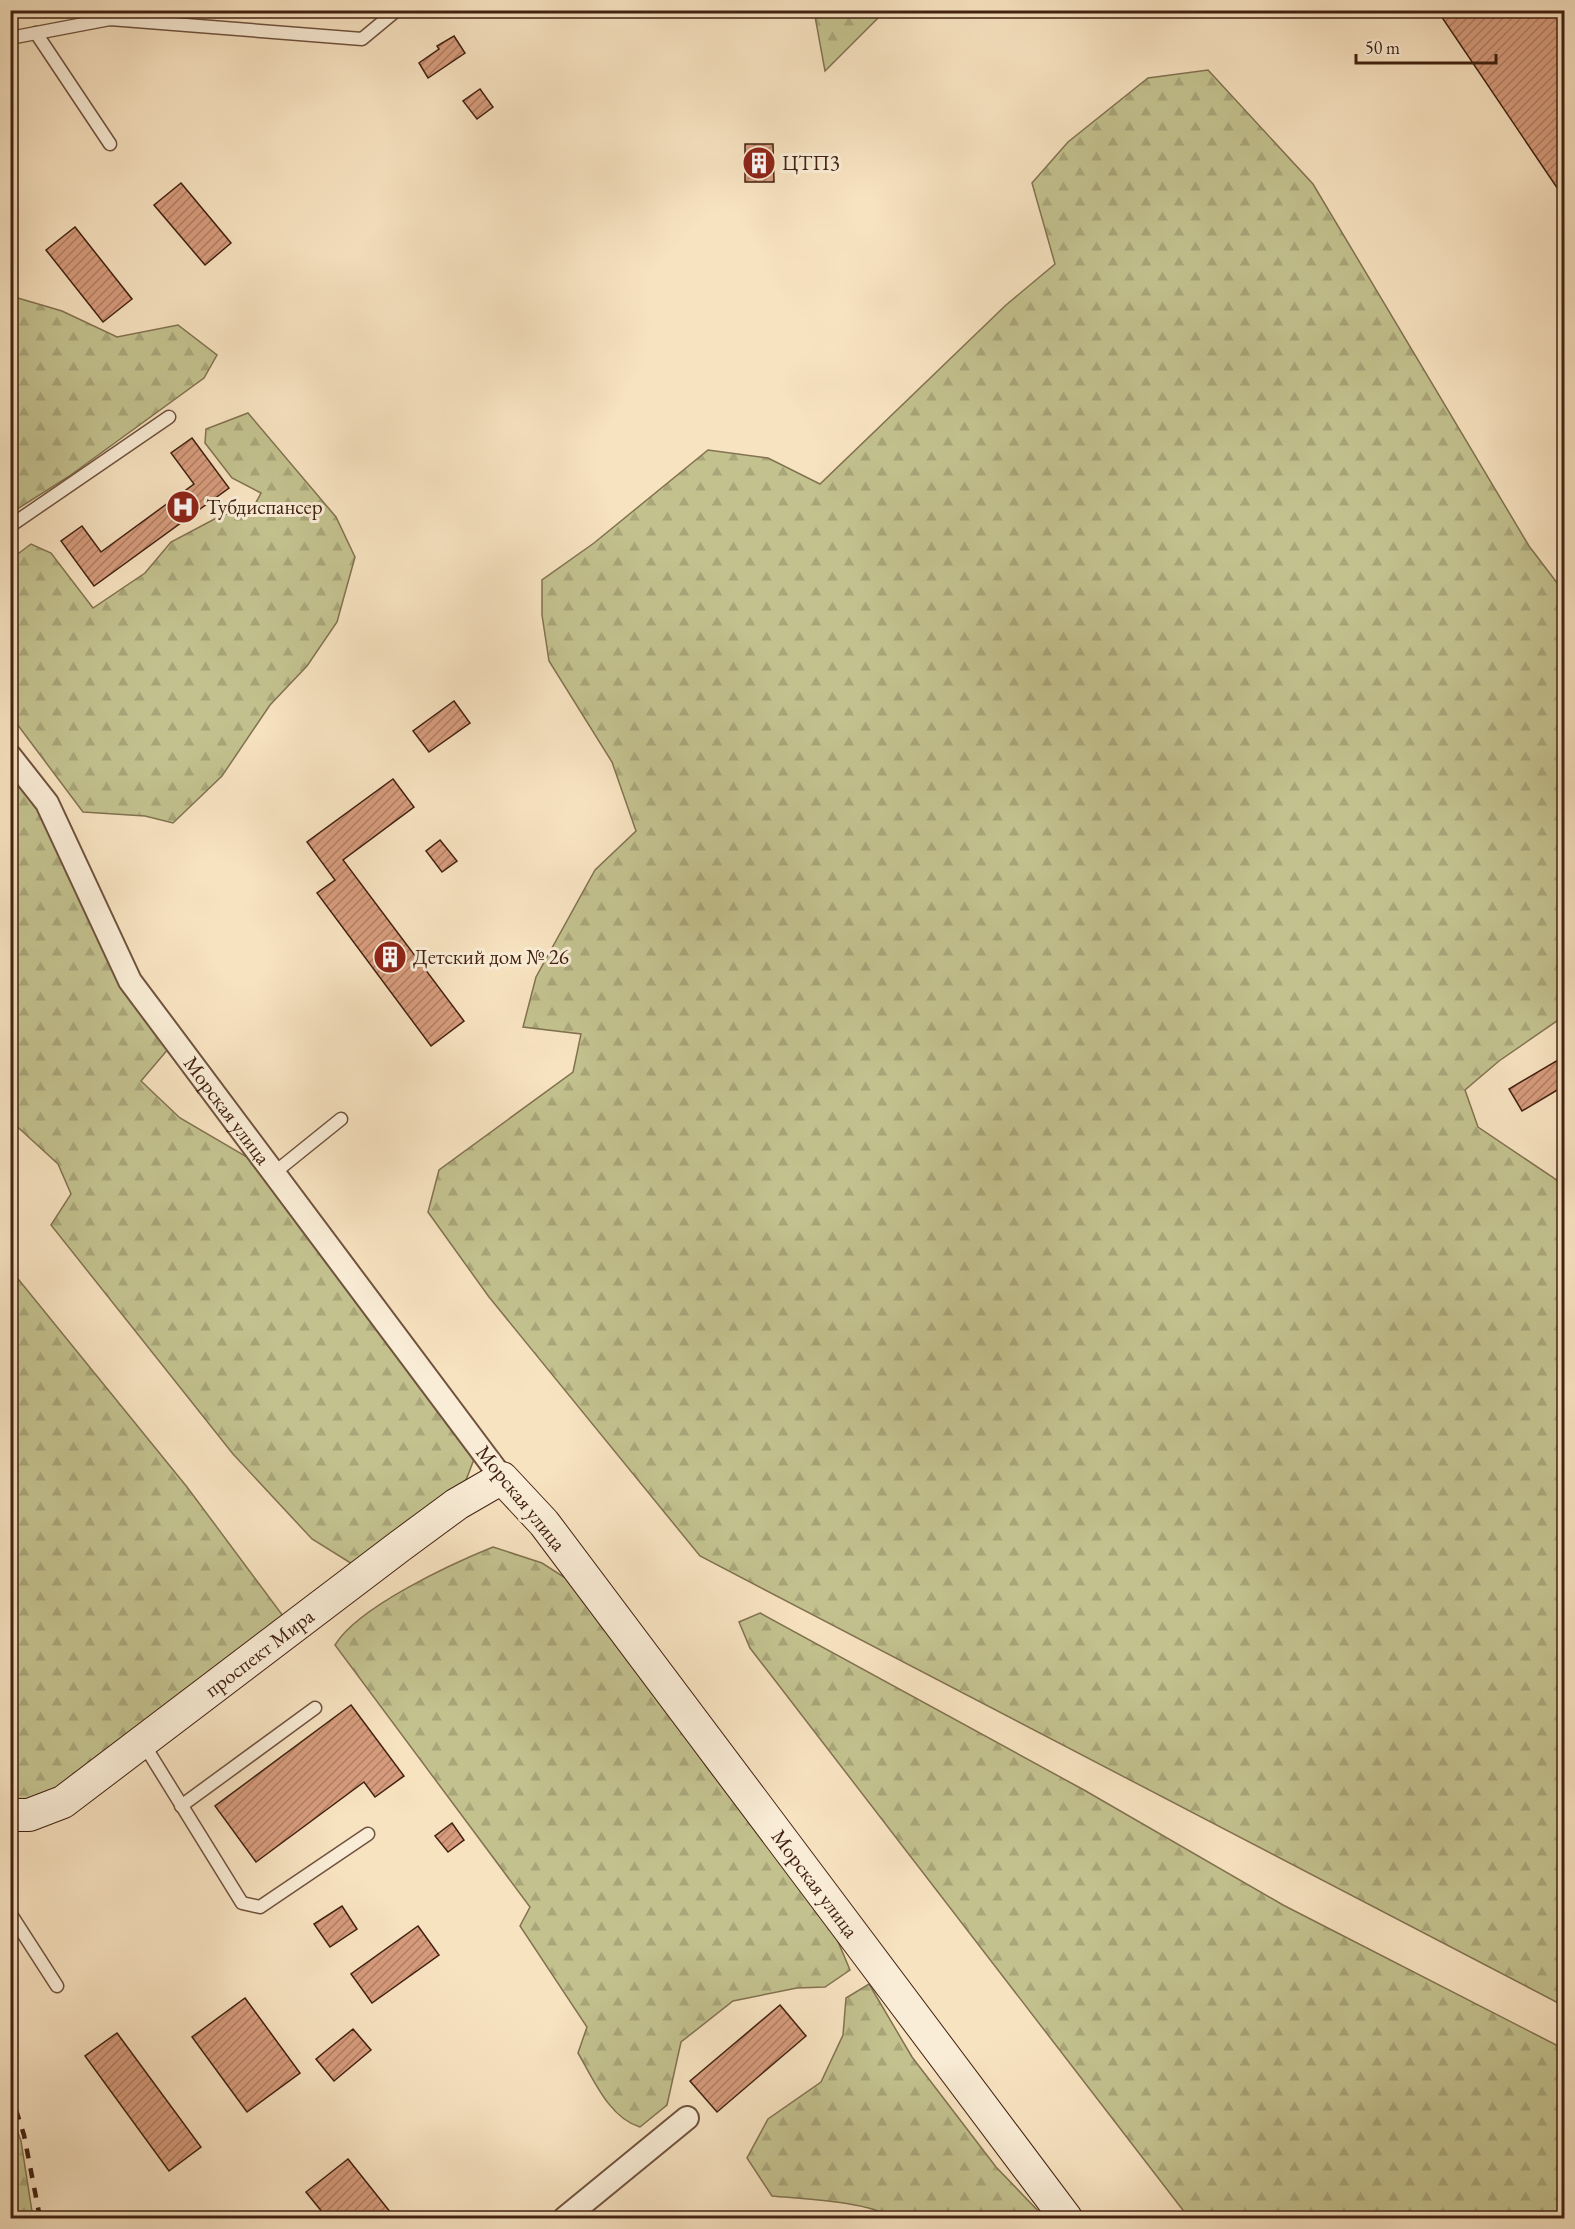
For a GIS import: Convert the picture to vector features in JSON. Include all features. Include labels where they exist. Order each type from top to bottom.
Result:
[{"type":"main road","name":"проспект Мира","points":[[11,1824],[63,1802],[400,1546],[457,1504],[502,1478]]},
{"type":"main road","name":"Морская улица","points":[[502,1478],[544,1523],[1066,2218]]},
{"type":"street","name":"Морская улица","points":[[10,756],[47,803],[130,981],[502,1478]]},
{"type":"street","points":[[565,2218],[687,2118]]},
{"type":"lane","points":[[10,38],[111,15],[363,39],[397,10]]},
{"type":"lane","points":[[36,33],[110,144]]},
{"type":"lane","points":[[10,526],[168,417]]},
{"type":"lane","points":[[274,1173],[341,1119]]},
{"type":"lane","points":[[181,1806],[315,1708]]},
{"type":"lane","points":[[142,1742],[242,1903],[260,1907],[368,1834]]},
{"type":"lane","points":[[10,1913],[57,1986]]},
{"type":"green space","points":[[814,10],[885,11],[825,71]]},
{"type":"green space","points":[[1208,70],[1313,184],[1529,546],[1564,592],[1564,1016],[1499,1061],[1465,1090],[1478,1127],[1564,1185],[1564,2006],[700,1556],[489,1297],[428,1212],[439,1170],[573,1072],[581,1034],[523,1027],[536,977],[595,870],[636,831],[612,762],[549,661],[542,615],[542,580],[594,543],[708,450],[768,458],[820,484],[1006,305],[1055,264],[1032,183],[1068,142],[1148,78]]},
{"type":"green space","points":[[11,296],[62,311],[117,337],[178,325],[217,355],[204,378],[68,477],[11,513]]},
{"type":"green space","points":[[248,413],[336,517],[355,557],[337,622],[307,666],[270,705],[222,776],[173,823],[145,816],[83,812],[11,716],[11,559],[31,544],[51,553],[93,608],[145,573],[171,542],[222,515],[252,510],[261,493],[232,478],[205,443],[206,429]]},
{"type":"green space","points":[[10,756],[130,981],[175,1041],[141,1081],[180,1118],[274,1173],[479,1446],[457,1504],[365,1572],[312,1539],[233,1454],[51,1225],[71,1194],[58,1164],[11,1121]]},
{"type":"green space","points":[[10,1269],[187,1487],[292,1628],[63,1802],[10,1815]]},
{"type":"green space","points":[[493,1547],[542,1563],[578,1586],[709,1770],[831,1925],[850,1970],[825,1987],[797,1988],[733,2001],[681,2042],[667,2105],[640,2127],[619,2115],[611,2106],[578,2053],[587,2027],[520,1926],[530,1907],[335,1645],[363,1616],[384,1602],[431,1575]]},
{"type":"green space","points":[[760,1613],[1084,1790],[1283,1905],[1564,2049],[1564,2218],[1189,2218],[750,1648],[739,1622]]},
{"type":"green space","points":[[869,1984],[912,2057],[996,2167],[1045,2218],[892,2218],[881,2212],[852,2204],[772,2196],[747,2158],[768,2119],[821,2082],[843,2035],[846,1998]]},
{"type":"green space","points":[[11,2114],[21,2141],[33,2218],[11,2218]]},
{"type":"building","points":[[1437,10],[1564,10],[1564,198]]},
{"type":"building","points":[[454,36],[465,53],[428,78],[419,63],[439,49],[437,46]]},
{"type":"building","points":[[480,89],[493,107],[477,119],[463,101]]},
{"type":"building","name":"ЦТП3","points":[[745,144],[773,144],[774,182],[745,182]]},
{"type":"building","points":[[181,183],[231,243],[205,265],[154,205]]},
{"type":"building","points":[[75,227],[132,299],[103,322],[46,250]]},
{"type":"building","name":"Тубдиспансер","points":[[192,438],[229,488],[94,586],[61,541],[82,526],[101,552],[194,484],[171,453]]},
{"type":"building","points":[[454,701],[470,723],[429,752],[413,731]]},
{"type":"building","name":"Детский дом № 26","points":[[393,779],[414,807],[343,860],[464,1021],[431,1046],[317,893],[335,880],[307,842]]},
{"type":"building","points":[[440,840],[457,861],[442,872],[426,851]]},
{"type":"building","points":[[1558,1060],[1564,1072],[1564,1086],[1522,1111],[1509,1089]]},
{"type":"building","points":[[351,1705],[404,1776],[375,1797],[364,1782],[256,1862],[215,1806]]},
{"type":"building","points":[[452,1823],[464,1840],[448,1852],[435,1836]]},
{"type":"building","points":[[342,1906],[357,1929],[330,1947],[314,1924]]},
{"type":"building","points":[[418,1926],[439,1955],[372,2003],[351,1974]]},
{"type":"building","points":[[245,1998],[300,2073],[247,2112],[192,2037]]},
{"type":"building","points":[[780,2005],[806,2036],[717,2112],[690,2081]]},
{"type":"building","points":[[353,2029],[371,2050],[334,2081],[316,2059]]},
{"type":"building","points":[[117,2033],[201,2147],[169,2171],[85,2056]]},
{"type":"building","points":[[348,2159],[395,2218],[327,2218],[306,2192]]},
{"type":"railway","points":[[10,2091],[24,2135],[40,2218]]},
{"type":"place","name":"ЦТП3","points":[[759,163]]},
{"type":"place","name":"Тубдиспансер","points":[[183,507]]},
{"type":"place","name":"Детский дом № 26","points":[[390,957]]}]
